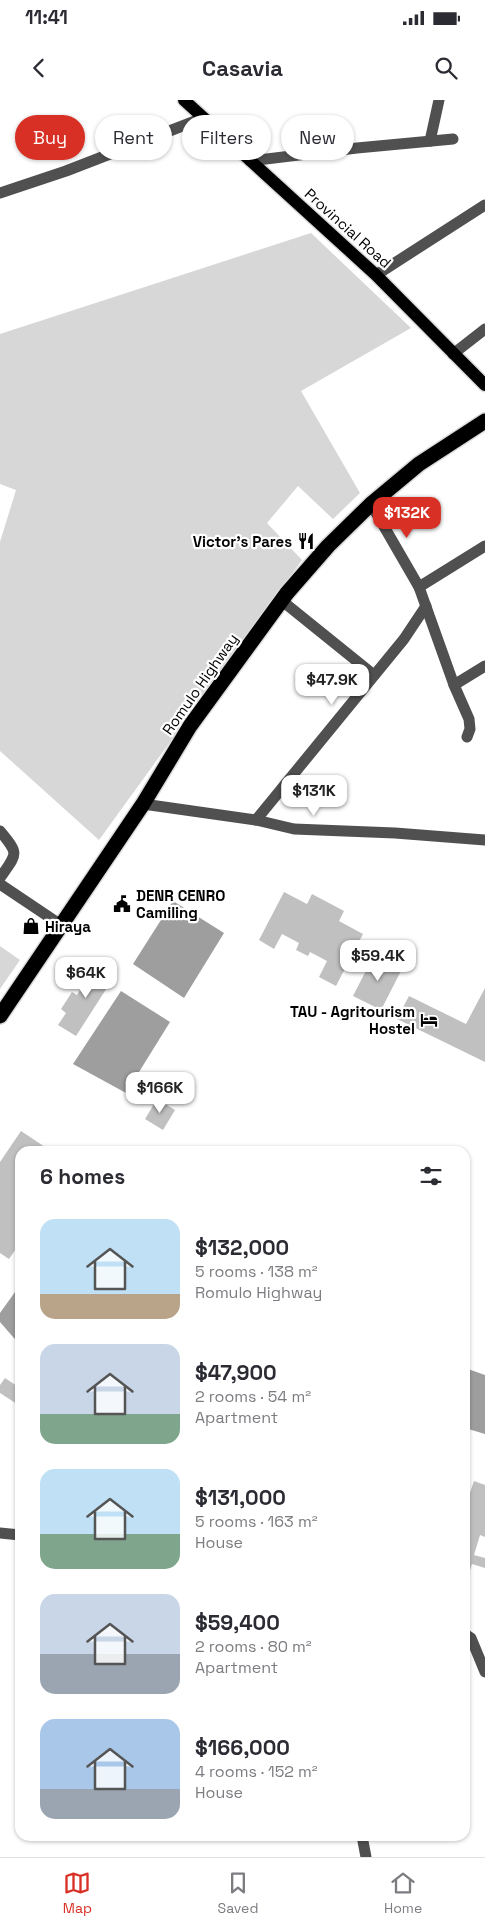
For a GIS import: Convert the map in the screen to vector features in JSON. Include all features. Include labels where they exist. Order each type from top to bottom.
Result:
[{"type":"highway","name":"Romulo Highway","points":[[0,1016],[143,804],[190,726],[281,600],[309,567],[371,504],[419,464],[485,421]]},
{"type":"main road","name":"Provincial Road","points":[[184,100],[200,115]]},
{"type":"main road","name":"Provincial Road","points":[[250,161],[376,275],[485,385]]},
{"type":"street","points":[[430,141],[439,100]]},
{"type":"street","points":[[0,193],[66,171],[182,126]]},
{"type":"street","points":[[250,161],[454,138]]},
{"type":"street","points":[[376,275],[485,205]]},
{"type":"street","points":[[453,354],[485,329]]},
{"type":"street","points":[[371,504],[419,587],[454,685],[469,719],[470,729],[468,737]]},
{"type":"street","points":[[419,587],[485,546]]},
{"type":"street","points":[[281,600],[374,675]]},
{"type":"street","points":[[256,820],[404,639],[426,606]]},
{"type":"street","points":[[454,685],[485,666]]},
{"type":"street","points":[[143,804],[256,820],[294,829],[395,833],[485,840]]},
{"type":"street","points":[[0,831],[14,847],[15,852],[14,857],[0,878]]},
{"type":"street","points":[[0,884],[61,924]]},
{"type":"street","points":[[0,1533],[15,1534]]},
{"type":"street","points":[[470,1637],[485,1672]]},
{"type":"street","points":[[363,1841],[366,1857]]},
{"type":"shaded area","points":[[311,233],[411,328],[301,391],[360,493],[333,519],[298,486],[267,523],[302,560],[99,840],[0,751],[0,542],[16,490],[0,484],[0,334]]},
{"type":"shaded area","points":[[173,901],[224,933],[184,998],[133,964]]},
{"type":"shaded area","points":[[0,946],[20,960],[0,989]]},
{"type":"shaded area","points":[[121,991],[170,1022],[126,1093],[73,1064]]},
{"type":"shaded area","points":[[15,1292],[15,1339],[0,1322],[0,1313]]},
{"type":"shaded area","points":[[470,1370],[485,1375],[485,1434],[470,1430]]},
{"type":"building","points":[[284,892],[307,904],[312,894],[344,911],[339,921],[363,934],[336,986],[319,977],[327,961],[310,952],[308,956],[296,950],[299,943],[282,934],[274,949],[259,940]]},
{"type":"building","points":[[374,955],[402,969],[381,1010],[353,996]]},
{"type":"building","points":[[99,960],[115,971],[110,979],[112,980],[76,1036],[58,1025],[66,1013],[61,1009],[72,992],[77,995]]},
{"type":"building","points":[[485,988],[485,1062],[397,1019],[409,996],[466,1024]]},
{"type":"building","points":[[157,1099],[175,1110],[163,1130],[145,1119]]},
{"type":"building","points":[[21,1131],[44,1146],[15,1146],[15,1250],[9,1259],[0,1253],[0,1162]]},
{"type":"building","points":[[5,1378],[15,1385],[15,1403],[0,1393],[0,1385]]},
{"type":"building","points":[[474,1481],[485,1485],[485,1537],[480,1535],[474,1555],[485,1558],[485,1568],[472,1564],[470,1570],[470,1493]]},
{"type":"place","name":"Victor's Pares","points":[[306,541]]},
{"type":"place","name":"DENR CENRO Camiling","points":[[122,904]]},
{"type":"place","name":"Hiraya","points":[[31,926]]},
{"type":"place","name":"TAU - Agritourism Hostel","points":[[429,1020]]}]
